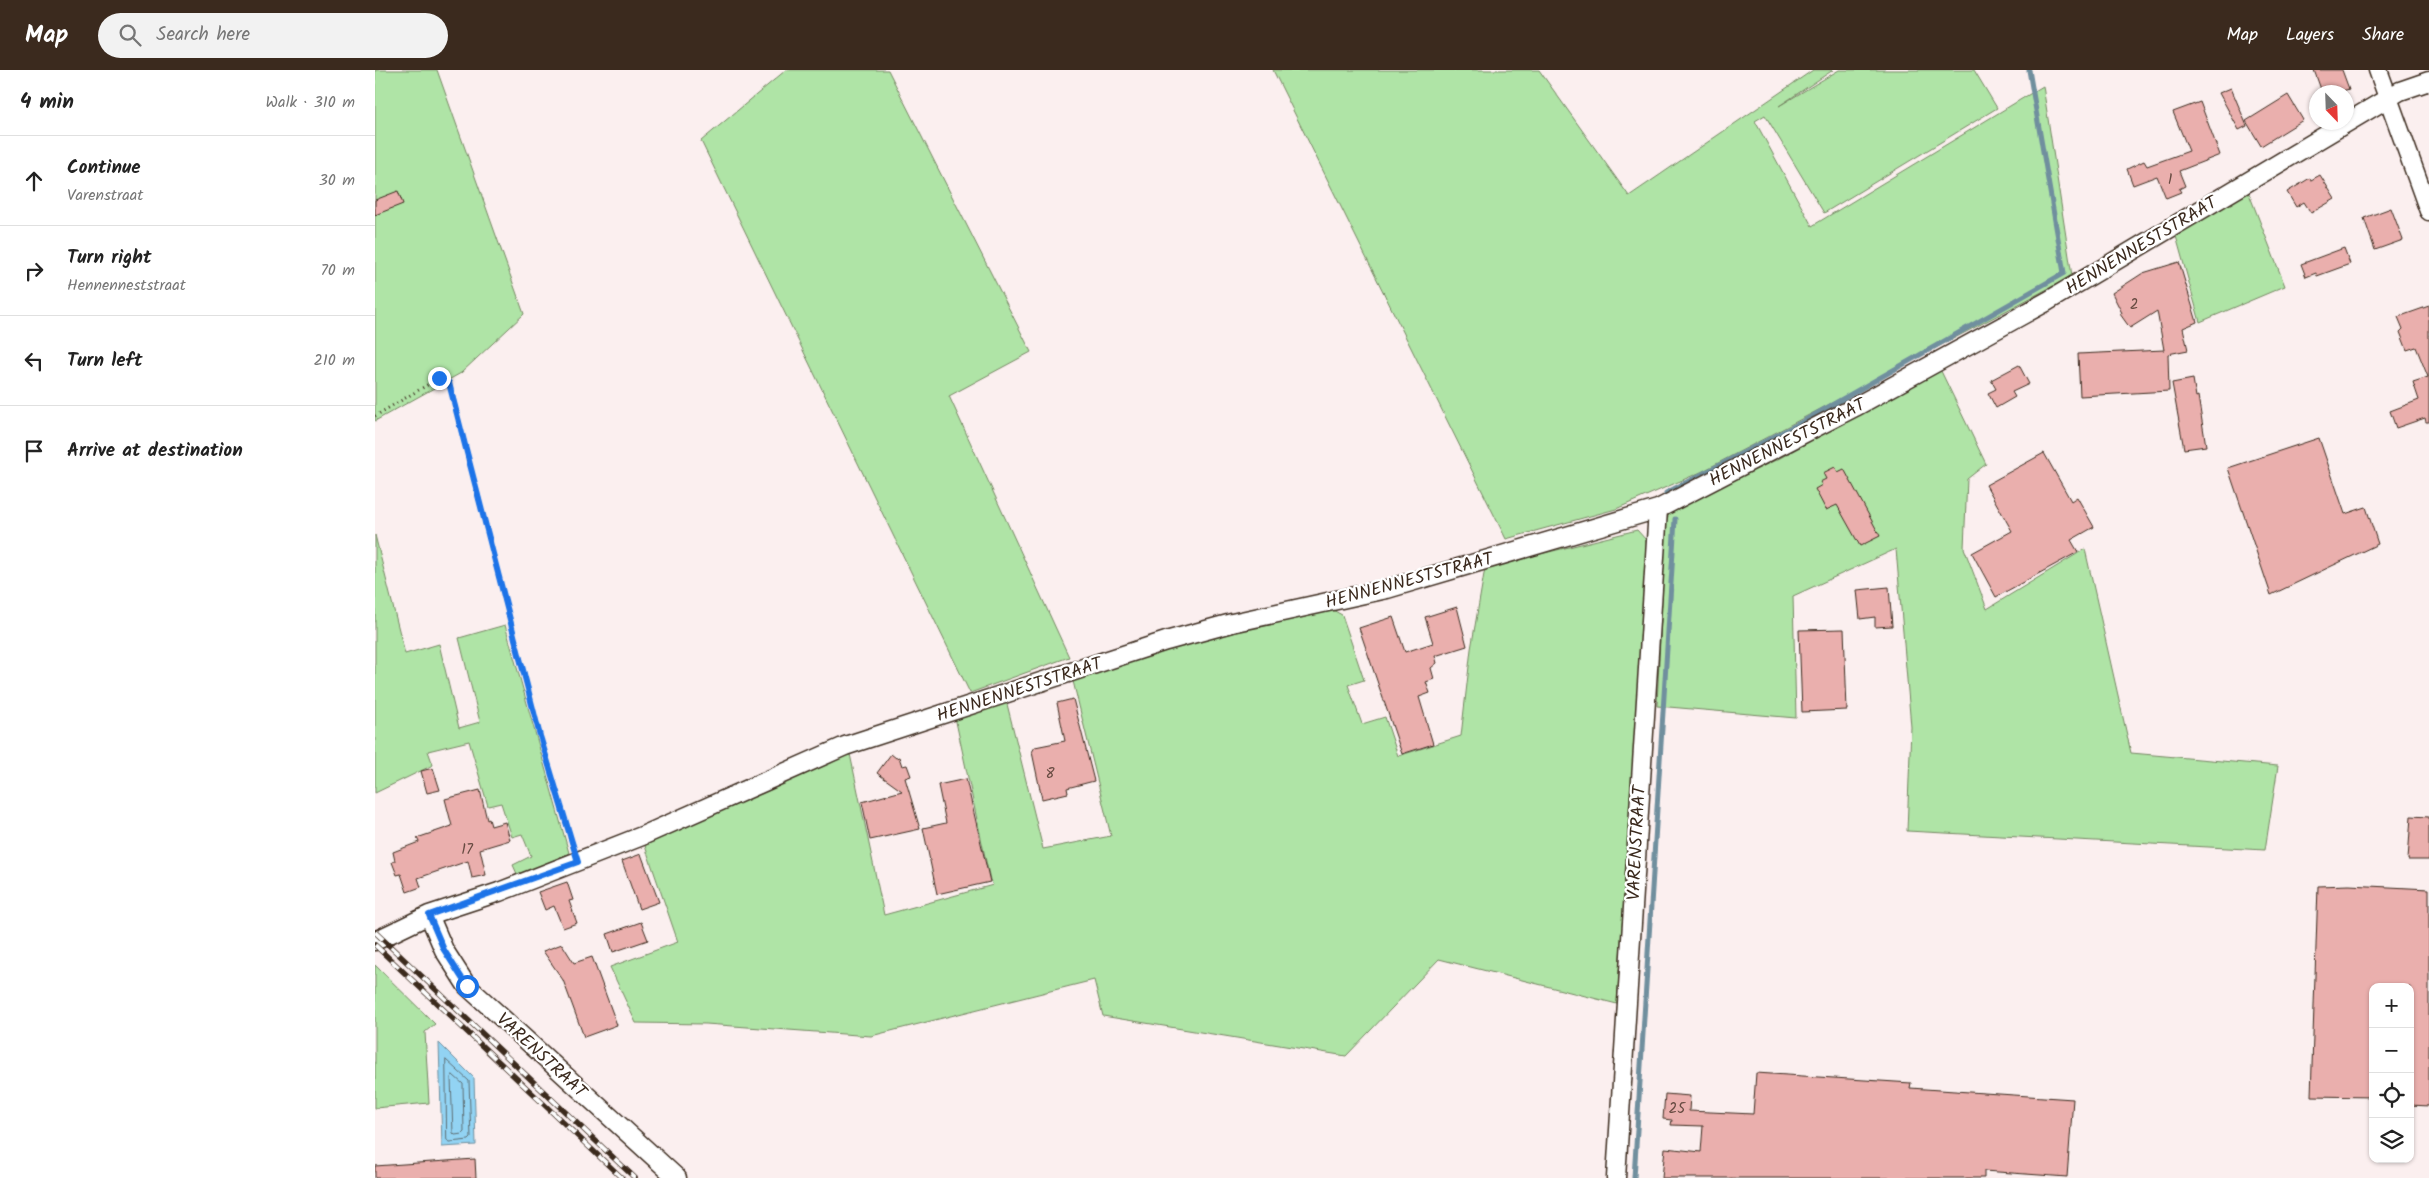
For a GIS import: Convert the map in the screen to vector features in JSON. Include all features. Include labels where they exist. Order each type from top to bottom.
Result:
[{"type":"street","points":[[2378,70],[2429,211]]},
{"type":"street","name":"HENNENNESTSTRAAT","points":[[375,941],[429,915],[578,862],[845,746],[1122,655],[1232,623],[1387,589],[1658,509],[1855,407],[2048,301],[2400,91],[2429,81]]},
{"type":"street","name":"VARENSTRAAT","points":[[1616,1178],[1658,509]]},
{"type":"street","name":"VARENSTRAAT","points":[[429,915],[444,950],[467,986],[677,1178]]},
{"type":"path","points":[[375,416],[439,378],[449,383],[540,736],[578,862]]},
{"type":"green space","points":[[375,70],[437,70],[524,314],[461,373],[375,421]]},
{"type":"green space","points":[[786,70],[888,70],[1031,352],[949,396],[1069,657],[970,693],[701,141]]},
{"type":"green space","points":[[1273,70],[1539,70],[1629,196],[1813,70],[1833,70],[1779,106],[1839,70],[1974,70],[1997,108],[1824,213],[1765,115],[1755,121],[1812,226],[2043,86],[2072,276],[1701,472],[1616,509],[1506,539]]},
{"type":"green space","points":[[2248,191],[2285,286],[2200,322],[2176,236]]},
{"type":"green space","points":[[1940,369],[1986,464],[1967,479],[1964,548],[1987,609],[2085,549],[2131,753],[2278,766],[2265,850],[1907,831],[1911,727],[1896,549],[1793,596],[1796,718],[1657,706],[1665,527],[1668,516],[1676,508],[1780,458]]},
{"type":"green space","points":[[1637,530],[1646,540],[1647,551],[1617,1004],[1439,959],[1346,1056],[1103,1016],[1094,980],[871,1036],[706,1024],[636,1023],[610,967],[678,942],[644,843],[774,784],[850,754],[884,915],[993,885],[990,880],[955,717],[1006,700],[1043,849],[1111,836],[1072,677],[1162,649],[1331,609],[1342,615],[1364,680],[1348,685],[1362,724],[1385,717],[1398,756],[1461,736],[1471,649],[1485,568]]},
{"type":"green space","points":[[375,535],[405,654],[439,644],[459,728],[480,722],[459,638],[505,625],[569,853],[518,876],[513,865],[531,856],[522,834],[512,837],[501,803],[488,806],[469,741],[428,751],[433,765],[375,793]]},
{"type":"green space","points":[[375,965],[435,1024],[425,1032],[429,1103],[375,1108]]},
{"type":"water","points":[[439,1043],[474,1078],[476,1145],[442,1147]]},
{"type":"building","points":[[2314,70],[2342,70],[2348,85],[2319,85]]},
{"type":"building","points":[[2231,88],[2247,126],[2239,130],[2219,93]]},
{"type":"building","points":[[2288,95],[2303,120],[2261,146],[2246,121]]},
{"type":"building","points":[[2200,102],[2220,155],[2179,171],[2185,186],[2179,189],[2181,192],[2166,198],[2157,176],[2133,185],[2127,169],[2144,161],[2147,166],[2189,151],[2173,112]]},
{"type":"building","points":[[2320,175],[2335,199],[2311,213],[2304,202],[2296,207],[2287,192],[2310,178],[2311,180]]},
{"type":"building","points":[[398,191],[403,204],[375,215],[375,200]]},
{"type":"building","points":[[2391,208],[2403,240],[2375,250],[2364,218]]},
{"type":"building","points":[[2344,248],[2350,264],[2317,276],[2316,273],[2306,277],[2301,264]]},
{"type":"building","points":[[2179,262],[2197,322],[2183,328],[2188,350],[2168,354],[2169,391],[2080,396],[2078,354],[2164,350],[2157,311],[2130,328],[2120,314],[2122,313],[2112,293],[2143,273]]},
{"type":"building","points":[[2429,306],[2429,422],[2426,422],[2425,418],[2396,428],[2390,411],[2419,400],[2413,382],[2428,377],[2416,347],[2407,350],[2400,332],[2403,329],[2398,317]]},
{"type":"building","points":[[2019,365],[2029,384],[2012,392],[2015,397],[1996,408],[1988,393],[1996,389],[1991,380]]},
{"type":"building","points":[[2193,379],[2196,397],[2198,396],[2206,446],[2184,449],[2172,383]]},
{"type":"building","points":[[2319,438],[2345,514],[2366,507],[2378,544],[2271,595],[2228,468]]},
{"type":"building","points":[[2044,453],[2071,501],[2077,497],[2094,527],[2071,540],[2078,552],[1996,597],[1972,553],[2012,531],[1986,485]]},
{"type":"building","points":[[1835,467],[1838,472],[1844,469],[1880,536],[1860,546],[1837,505],[1826,510],[1815,489],[1822,485],[1820,482],[1826,479],[1823,473]]},
{"type":"building","points":[[1889,587],[1892,626],[1875,627],[1875,617],[1860,619],[1857,590]]},
{"type":"building","points":[[1457,607],[1467,646],[1435,656],[1437,663],[1431,668],[1434,679],[1426,682],[1430,693],[1419,697],[1433,744],[1402,754],[1359,628],[1393,617],[1405,652],[1433,643],[1425,617]]},
{"type":"building","points":[[1844,629],[1847,710],[1802,712],[1799,630]]},
{"type":"building","points":[[1073,699],[1094,781],[1067,788],[1068,793],[1042,799],[1032,752],[1035,747],[1065,741],[1057,703]]},
{"type":"building","points":[[891,754],[896,758],[899,757],[902,766],[907,765],[911,776],[905,778],[920,829],[870,840],[862,802],[902,791],[877,773]]},
{"type":"building","points":[[433,768],[440,790],[427,793],[421,771]]},
{"type":"building","points":[[966,779],[990,882],[937,894],[923,828],[946,823],[938,785]]},
{"type":"building","points":[[480,790],[487,820],[489,819],[491,826],[505,822],[510,840],[480,849],[486,875],[472,878],[468,861],[418,878],[421,887],[407,892],[401,874],[397,875],[392,862],[395,861],[393,852],[419,842],[417,838],[452,826],[445,799]]},
{"type":"building","points":[[2411,816],[2429,817],[2429,860],[2408,860]]},
{"type":"building","points":[[641,854],[659,902],[639,909],[622,861]]},
{"type":"building","points":[[567,882],[573,900],[569,901],[577,923],[563,928],[554,906],[545,910],[538,892]]},
{"type":"building","points":[[2349,885],[2429,889],[2429,1106],[2414,1105],[2414,983],[2369,983],[2369,1097],[2311,1096],[2318,886]]},
{"type":"building","points":[[641,922],[648,940],[613,952],[607,934]]},
{"type":"building","points":[[562,944],[574,963],[592,957],[617,1025],[584,1037],[563,980],[543,951]]},
{"type":"building","points":[[1756,1073],[1911,1083],[1910,1088],[2073,1099],[2067,1177],[1984,1171],[1984,1178],[1662,1178],[1665,1148],[1701,1152],[1703,1126],[1671,1125],[1672,1120],[1663,1119],[1665,1094],[1690,1096],[1689,1111],[1753,1114]]},
{"type":"building","points":[[475,1159],[476,1178],[375,1178],[375,1166]]},
{"type":"waterway","points":[[1666,493],[1802,422],[2064,273],[2029,70]]},
{"type":"waterway","points":[[1634,1178],[1675,519]]},
{"type":"railway","points":[[375,932],[635,1178]]},
{"type":"railway","points":[[375,945],[622,1178]]},
{"type":"route","points":[[439,378],[449,383],[540,736],[578,862],[499,892],[429,915],[444,950],[467,986]]}]
